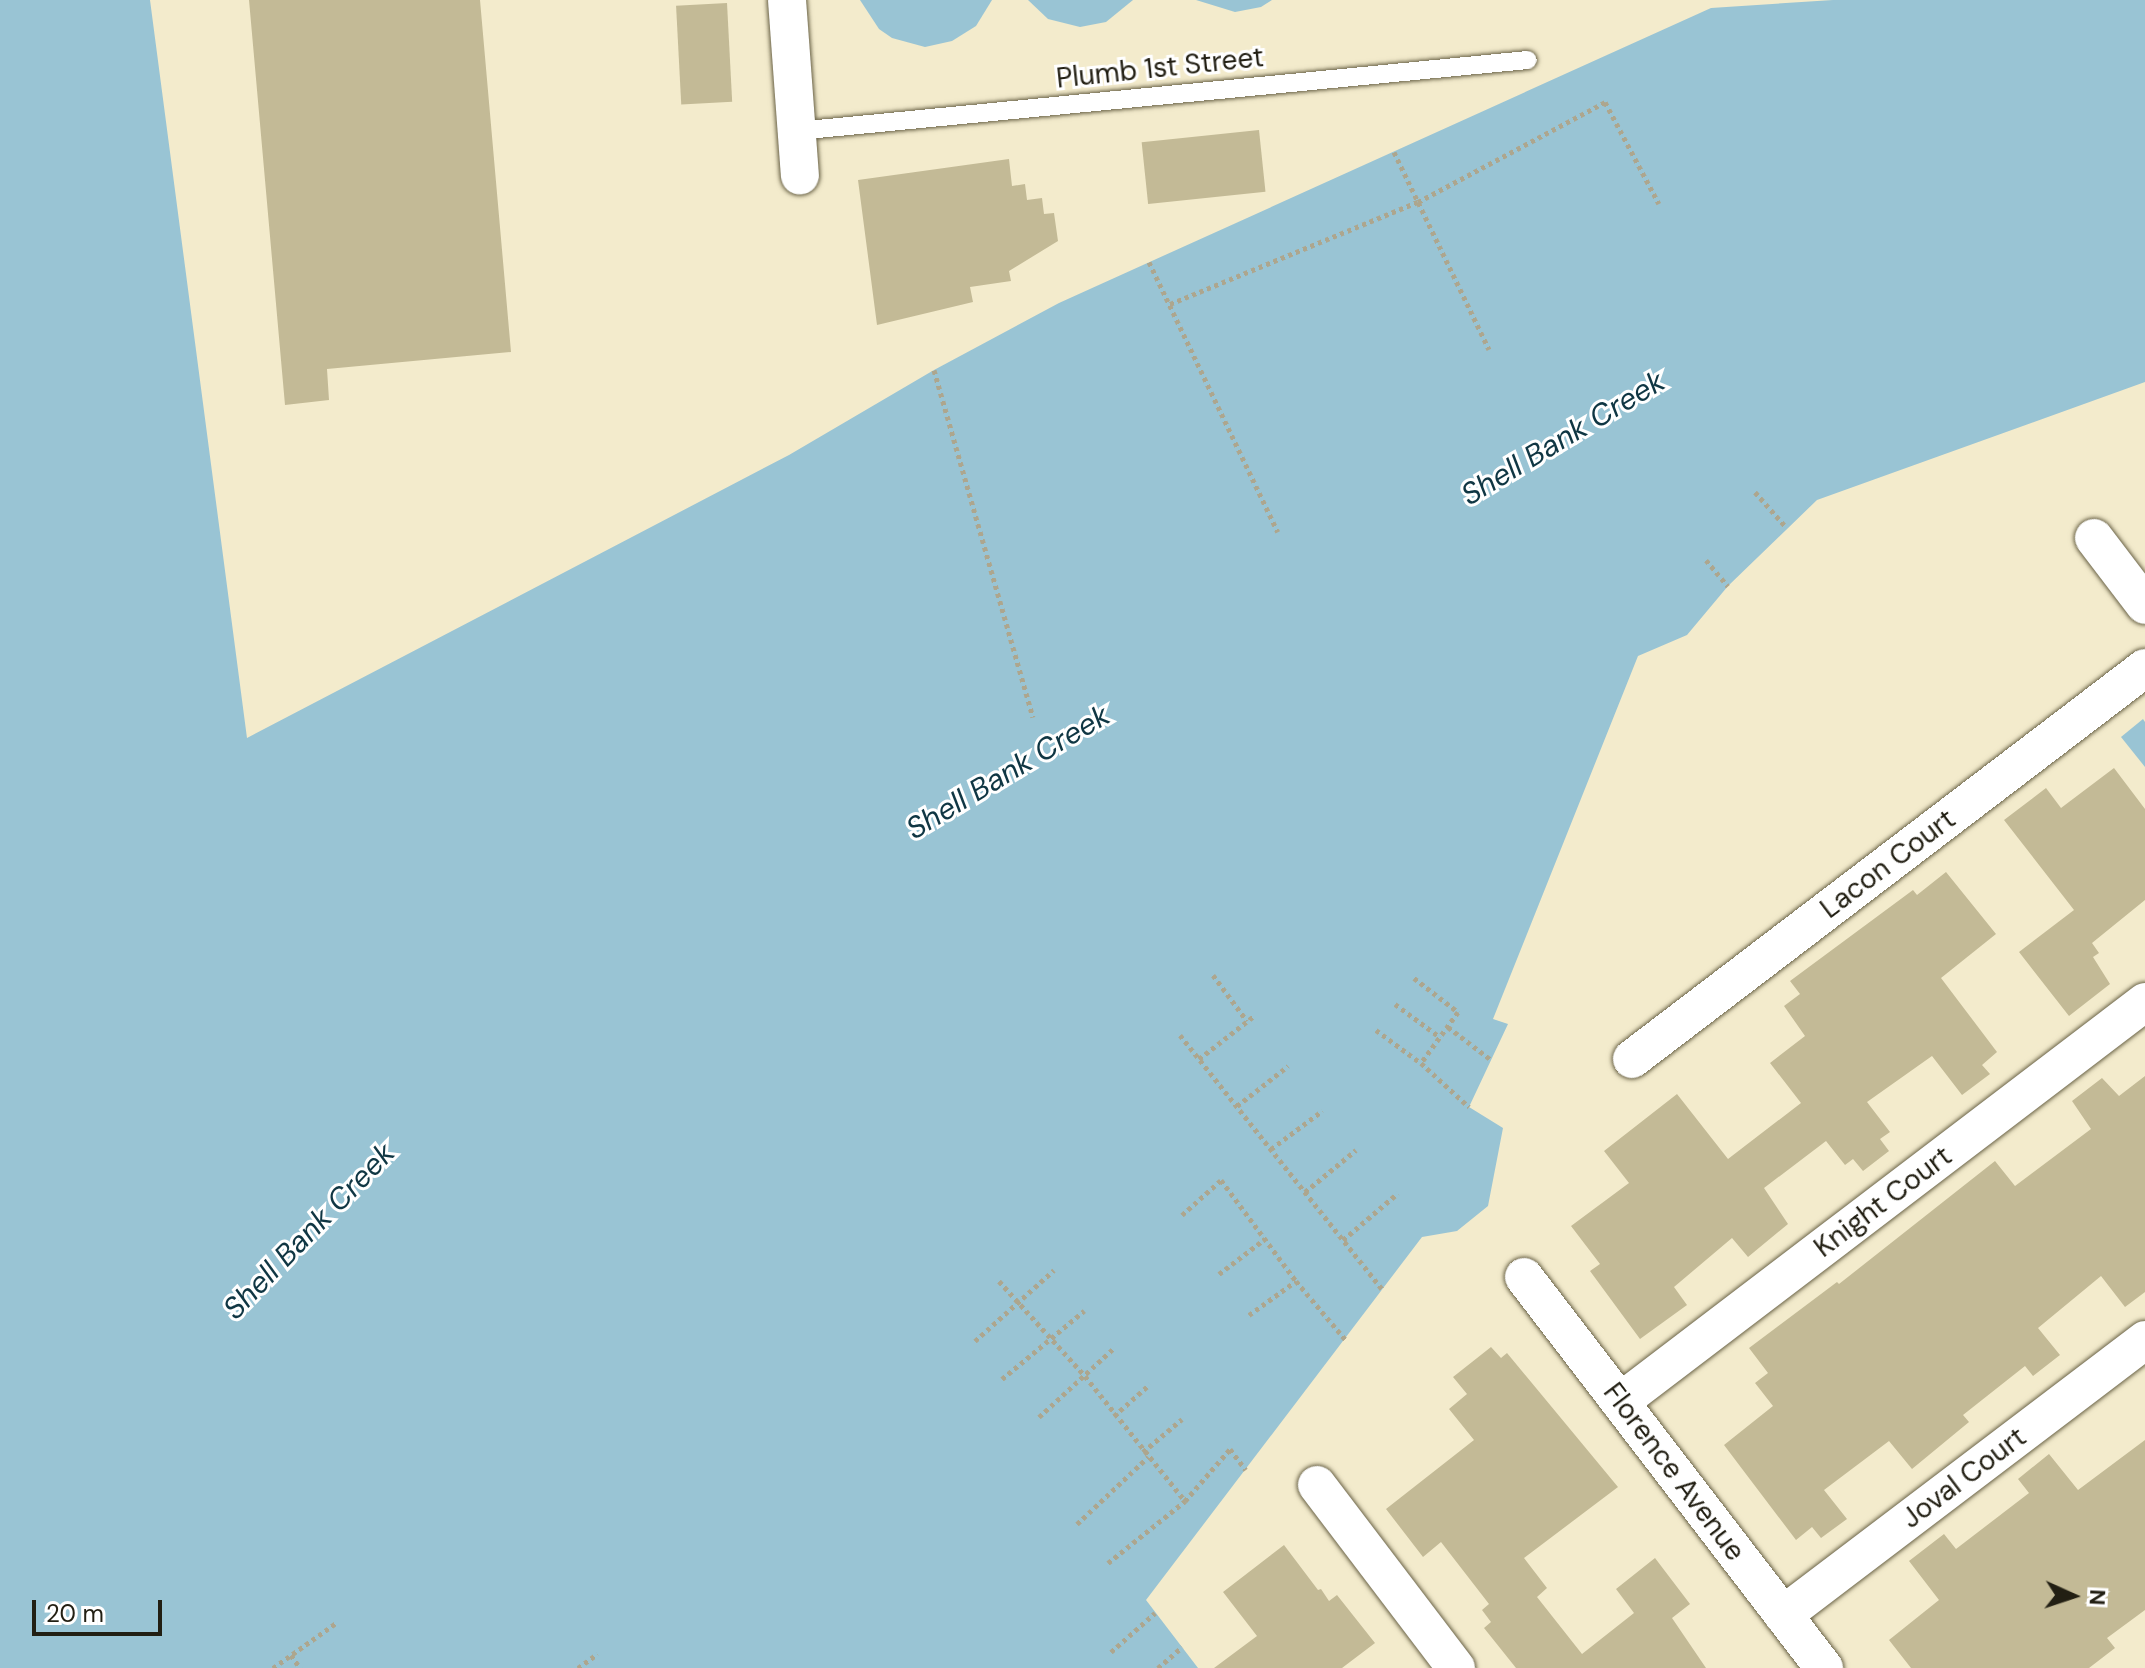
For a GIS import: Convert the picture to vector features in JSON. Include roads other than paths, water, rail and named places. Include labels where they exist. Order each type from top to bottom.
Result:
[{"type":"street","points":[[787,0],[800,176]]},
{"type":"street","points":[[2094,538],[2145,605]]},
{"type":"street","name":"Lacon Court","points":[[1632,1059],[2145,668]]},
{"type":"street","name":"Knight Court","points":[[1620,1402],[2145,1002]]},
{"type":"street","name":"Florence Avenue","points":[[1524,1277],[1824,1668]]},
{"type":"street","name":"Joval Court","points":[[1783,1615],[2145,1340]]},
{"type":"street","points":[[1317,1485],[1456,1668]]},
{"type":"lane","name":"Plumb 1st Street","points":[[797,131],[1528,60]]},
{"type":"water","name":"Shell Bank Creek","points":[[0,0],[150,0],[247,738],[789,455],[934,370],[1059,303],[1711,8],[1833,0],[2145,0],[2145,382],[1817,500],[1728,586],[1687,635],[1638,656],[1493,1019],[1508,1024],[1469,1107],[1503,1128],[1488,1206],[1457,1231],[1422,1237],[1146,1600],[1198,1668],[0,1668]]},
{"type":"water","points":[[860,0],[992,0],[976,26],[952,41],[925,47],[892,38],[879,29]]},
{"type":"water","points":[[1028,0],[1133,0],[1106,22],[1080,27],[1048,19]]},
{"type":"water","points":[[1196,0],[1272,0],[1261,7],[1235,12]]},
{"type":"water","points":[[2143,719],[2145,722],[2145,767],[2121,737]]}]
